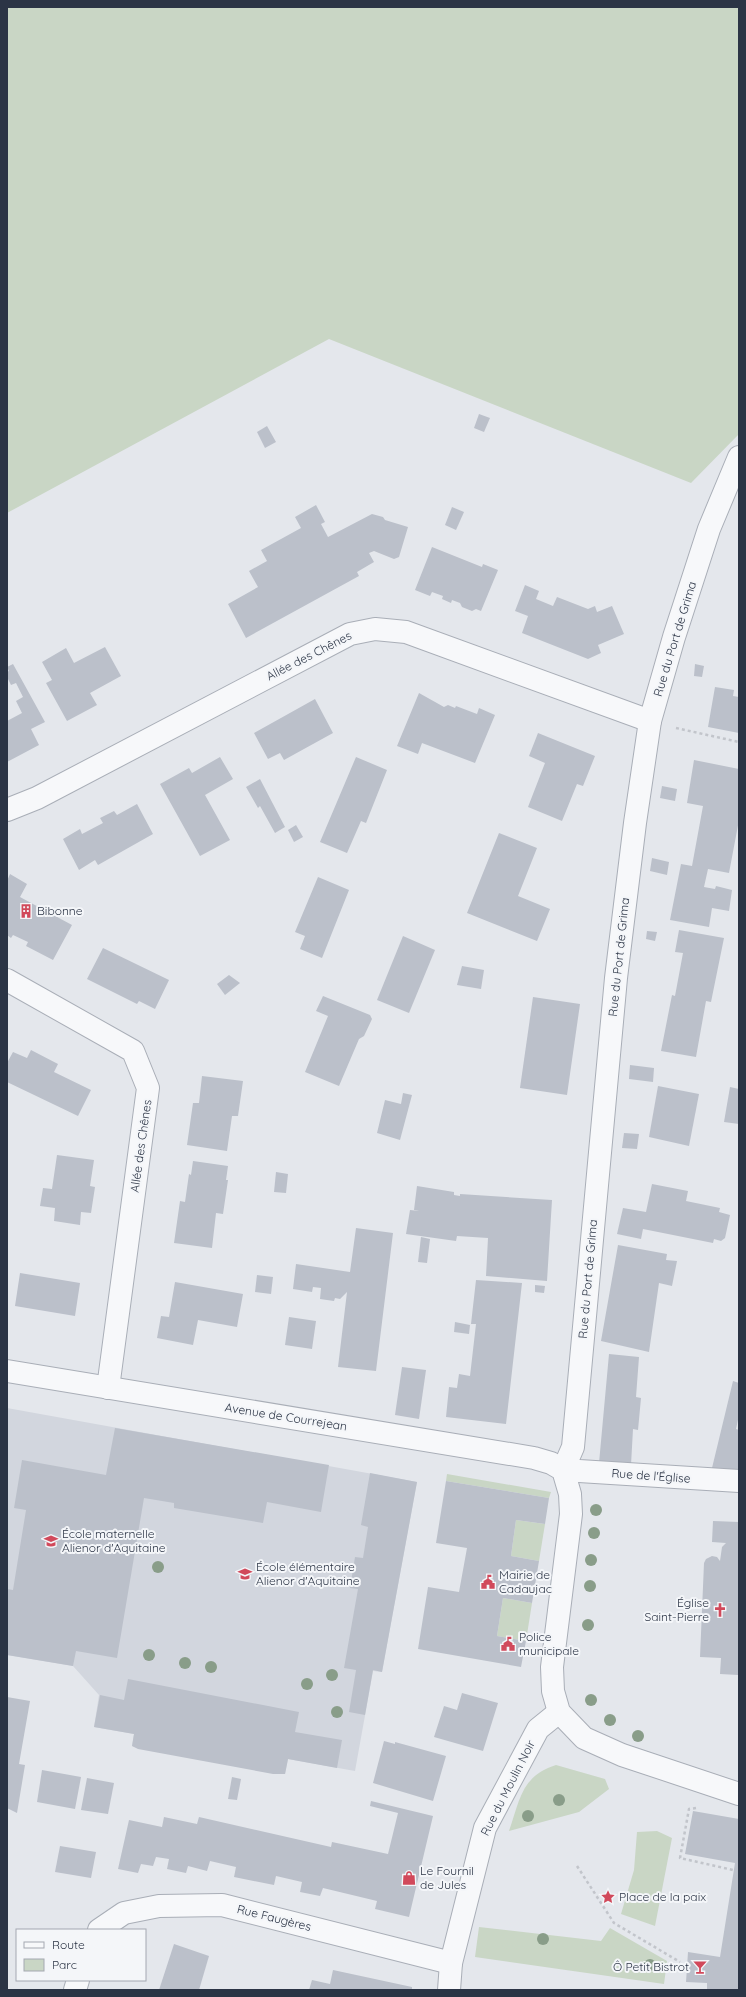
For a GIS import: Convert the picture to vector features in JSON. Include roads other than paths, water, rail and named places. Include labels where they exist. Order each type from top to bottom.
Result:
[{"type":"street","name":"Rue du Port de Grima","points":[[564,1470],[573,1447],[616,978],[635,823],[650,721],[674,637],[709,529],[739,457]]},
{"type":"street","name":"Allée des Chênes","points":[[7,810],[37,798],[350,634],[375,629],[406,632],[650,721]]},
{"type":"street","name":"Allée des Chênes","points":[[7,980],[133,1051],[148,1088],[108,1388]]},
{"type":"street","name":"Avenue de Courrejean","points":[[7,1371],[534,1458],[551,1463],[564,1470]]},
{"type":"street","name":"Rue de l'Église","points":[[564,1470],[739,1481]]},
{"type":"street","points":[[564,1470],[570,1494],[571,1514],[552,1667],[553,1691],[559,1712],[584,1738],[622,1755],[739,1794]]},
{"type":"street","name":"Rue du Moulin Noir","points":[[449,1990],[450,1963],[485,1828],[538,1729],[559,1712]]},
{"type":"street","name":"Rue Faugères","points":[[100,1929],[124,1913],[159,1906],[222,1905],[450,1963]]},
{"type":"place","name":"Bibonne","points":[[26,911]]},
{"type":"place","name":"École maternelle Alienor d'Aquitaine","points":[[51,1541]]},
{"type":"place","name":"École élémentaire Alienor d'Aquitaine","points":[[245,1574]]},
{"type":"place","name":"Mairie de Cadaujac","points":[[488,1582]]},
{"type":"place","name":"Église Saint-Pierre","points":[[720,1610]]},
{"type":"place","name":"Police municipale","points":[[508,1644]]},
{"type":"place","name":"Le Fournil de Jules","points":[[409,1878]]},
{"type":"place","name":"Place de la paix","points":[[608,1897]]},
{"type":"place","name":"Ô Petit Bistrot","points":[[700,1967]]}]
